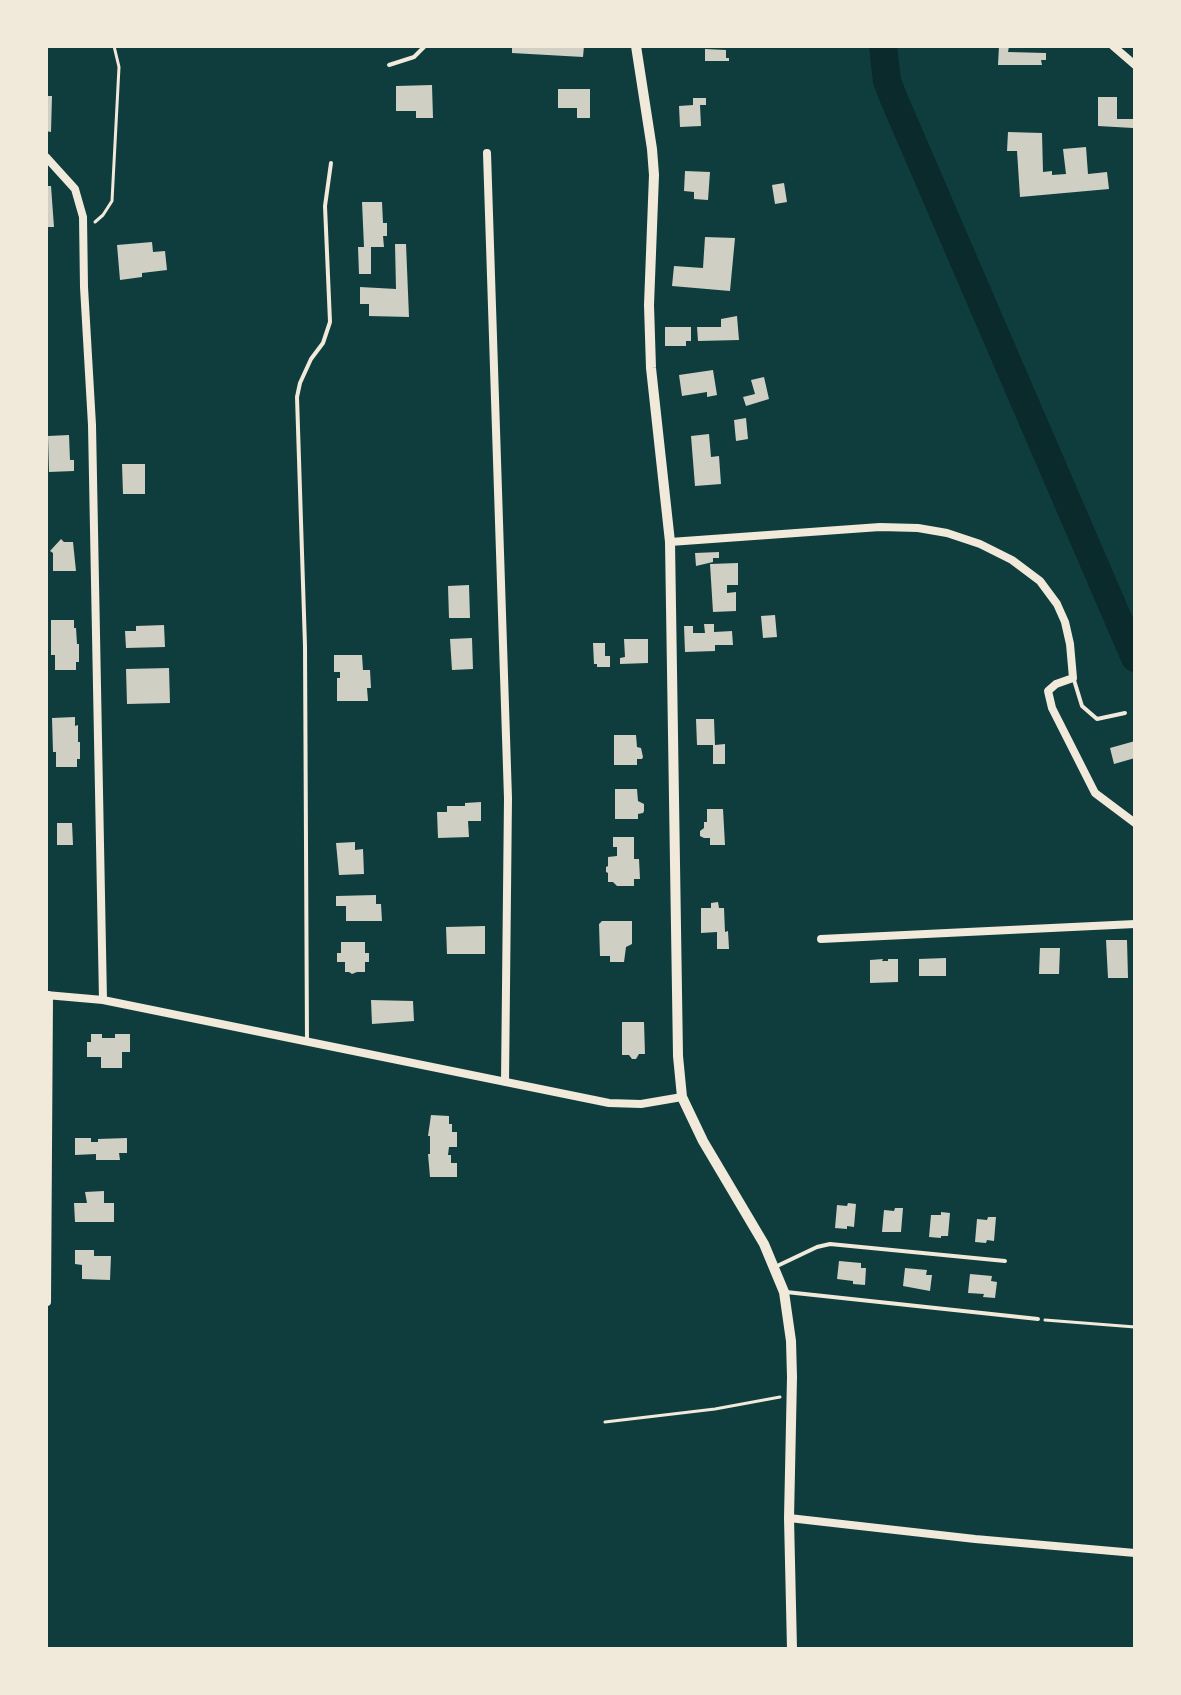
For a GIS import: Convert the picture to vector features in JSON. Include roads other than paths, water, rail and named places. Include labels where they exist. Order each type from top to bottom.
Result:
[{"type":"street","points":[[636,46],[654,175],[649,321],[651,368],[670,542],[678,1056],[682,1097],[703,1141],[764,1244],[784,1292],[791,1341],[789,1518],[792,1649]]},
{"type":"street","points":[[1113,46],[1135,65]]},
{"type":"street","points":[[487,153],[508,798],[505,1082]]},
{"type":"street","points":[[46,157],[75,189],[83,217],[92,425],[103,1000]]},
{"type":"street","points":[[670,542],[880,527],[918,528],[947,533],[980,544],[1012,560],[1040,581],[1057,604],[1065,622],[1073,678],[1056,684],[1048,691],[1052,708],[1095,793],[1135,823]]},
{"type":"street","points":[[821,939],[1135,924]]},
{"type":"street","points":[[47,1302],[48,995],[103,1000],[609,1103],[641,1104],[682,1097]]},
{"type":"street","points":[[789,1518],[1135,1553]]},
{"type":"lane","points":[[389,65],[414,57],[425,46]]},
{"type":"lane","points":[[307,1042],[305,646],[297,397],[300,383],[311,359],[323,343],[330,322],[325,206],[331,163]]},
{"type":"lane","points":[[1073,678],[1082,706],[1097,719],[1125,713]]},
{"type":"lane","points":[[775,1267],[830,1244],[1005,1261]]},
{"type":"lane","points":[[784,1292],[1038,1319]]},
{"type":"waterway","points":[[883,46],[887,81],[894,99],[1135,658]]}]
